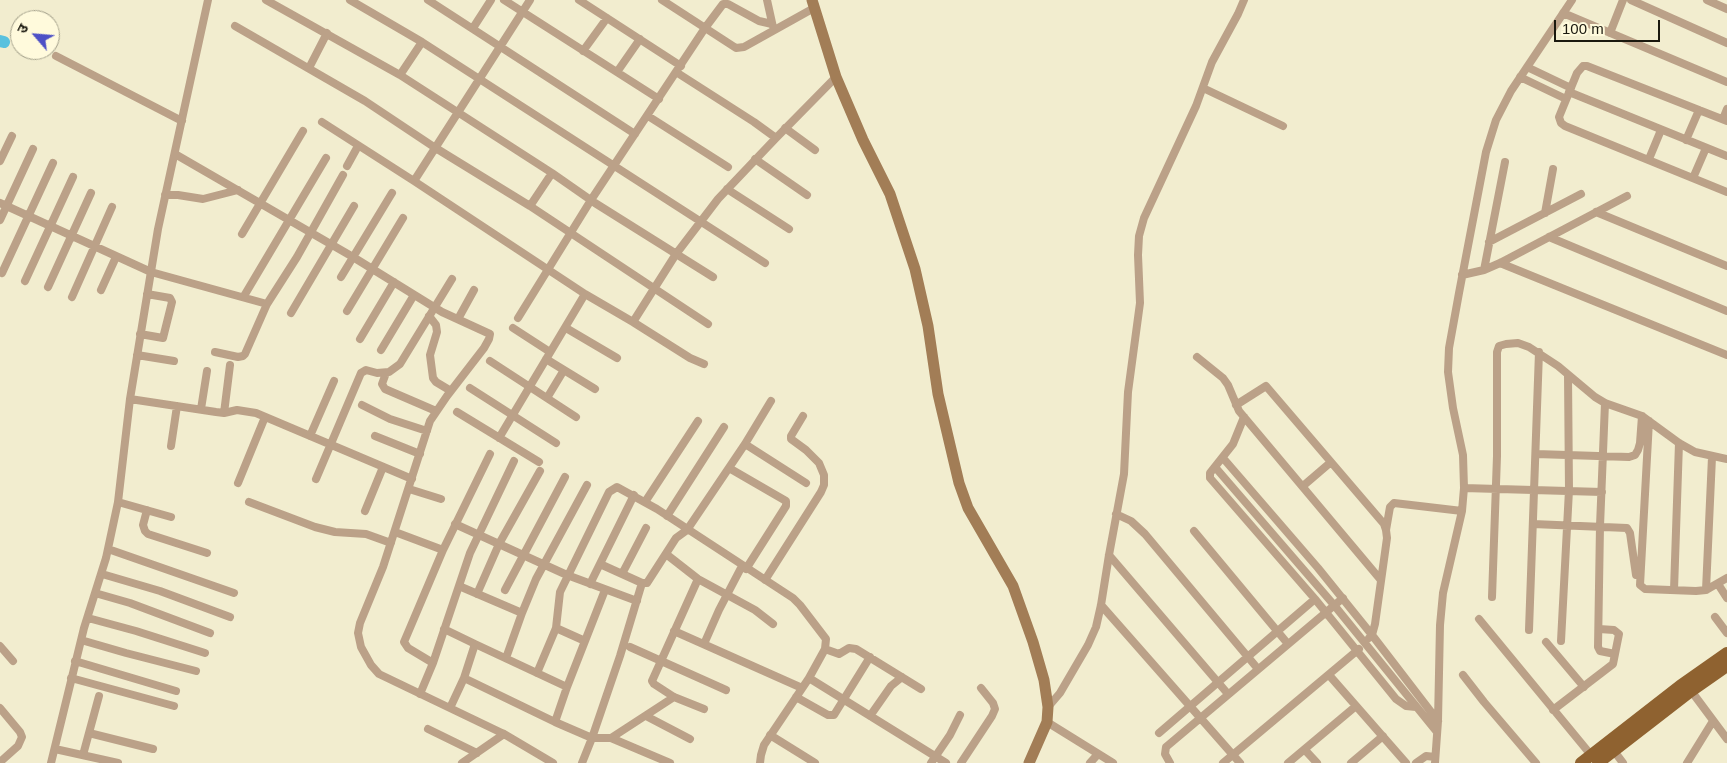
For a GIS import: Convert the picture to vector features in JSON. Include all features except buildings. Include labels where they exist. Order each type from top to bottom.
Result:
[{"type":"main road","points":[[813,4],[836,77],[863,140],[890,194],[906,238],[928,326],[938,394],[959,483],[968,508],[1013,586],[1024,612],[1044,680],[1048,707],[1047,722],[1029,763]]},
{"type":"main road","points":[[1581,763],[1614,751],[1727,653]]},
{"type":"main road","points":[[1595,759],[1687,687],[1727,666]]},
{"type":"street","points":[[51,763],[75,661],[102,574],[118,502],[130,399],[147,294],[174,154],[208,0]]},
{"type":"street","points":[[266,0],[400,75],[713,277]]},
{"type":"street","points":[[350,0],[422,42],[765,262]]},
{"type":"street","points":[[428,0],[636,134]]},
{"type":"street","points":[[473,28],[491,0]]},
{"type":"street","points":[[504,0],[659,99]]},
{"type":"street","points":[[414,181],[434,147],[530,0]]},
{"type":"street","points":[[579,0],[640,39],[776,138]]},
{"type":"street","points":[[662,0],[736,48],[744,47],[773,27],[813,4]]},
{"type":"street","points":[[759,0],[768,3],[773,27]]},
{"type":"street","points":[[1048,707],[1060,693],[1088,645],[1096,627],[1101,605],[1124,474],[1128,392],[1140,303],[1139,236],[1150,203],[1176,151],[1212,62],[1244,0]]},
{"type":"street","points":[[1416,763],[1426,756],[1435,760],[1443,593],[1462,511],[1464,488],[1463,455],[1448,372],[1449,348],[1486,152],[1496,120],[1520,77],[1572,0]]},
{"type":"street","points":[[1610,33],[1623,0]]},
{"type":"street","points":[[1631,0],[1727,43]]},
{"type":"street","points":[[1707,0],[1727,9]]},
{"type":"street","points":[[518,318],[591,200],[705,28],[723,4],[725,3],[773,27]]},
{"type":"street","points":[[1563,13],[1727,82]]},
{"type":"street","points":[[583,51],[607,18]]},
{"type":"street","points":[[235,26],[365,101],[434,147],[530,206],[708,324]]},
{"type":"street","points":[[309,68],[327,33]]},
{"type":"street","points":[[617,72],[640,39]]},
{"type":"street","points":[[400,75],[422,42]]},
{"type":"street","points":[[60,58],[182,121]]},
{"type":"street","points":[[1727,109],[1725,120],[1587,66],[1580,68],[1559,117],[1561,123],[1727,192]]},
{"type":"street","points":[[1527,67],[1569,93]]},
{"type":"street","points":[[633,322],[676,254],[700,221],[755,159],[836,77]]},
{"type":"street","points":[[1520,77],[1569,93],[1727,156]]},
{"type":"street","points":[[1203,88],[1284,126]]},
{"type":"street","points":[[1686,140],[1699,110]]},
{"type":"street","points":[[648,116],[728,167]]},
{"type":"street","points":[[322,122],[585,294],[690,358],[704,364]]},
{"type":"street","points":[[785,128],[816,150]]},
{"type":"street","points":[[1649,159],[1661,130]]},
{"type":"street","points":[[242,234],[303,131]]},
{"type":"street","points":[[0,161],[12,136]]},
{"type":"street","points":[[347,166],[358,146]]},
{"type":"street","points":[[1693,178],[1706,148]]},
{"type":"street","points":[[0,220],[3,205],[33,149]]},
{"type":"street","points":[[174,154],[310,232],[434,307],[490,334],[484,348],[430,421],[383,568],[360,623],[358,633],[361,647],[375,670],[504,734],[553,763]]},
{"type":"street","points":[[244,296],[326,158]]},
{"type":"street","points":[[755,159],[807,194]]},
{"type":"street","points":[[1484,270],[1504,162]]},
{"type":"street","points":[[2,273],[53,163]]},
{"type":"street","points":[[1545,213],[1553,169]]},
{"type":"street","points":[[530,206],[552,173]]},
{"type":"street","points":[[216,352],[238,357],[243,356],[267,304],[289,270],[343,175]]},
{"type":"street","points":[[25,281],[73,177]]},
{"type":"street","points":[[727,189],[789,230]]},
{"type":"street","points":[[166,195],[202,199],[238,190]]},
{"type":"street","points":[[48,287],[91,193]]},
{"type":"street","points":[[341,277],[392,193]]},
{"type":"street","points":[[1489,242],[1581,194]]},
{"type":"street","points":[[1462,275],[1484,270],[1500,263],[1627,196]]},
{"type":"street","points":[[3,205],[151,272],[244,296],[267,304]]},
{"type":"street","points":[[291,313],[354,206]]},
{"type":"street","points":[[72,297],[112,207]]},
{"type":"street","points":[[1596,212],[1727,266]]},
{"type":"street","points":[[347,312],[403,218]]},
{"type":"street","points":[[1549,237],[1727,311]]},
{"type":"street","points":[[101,290],[116,257]]},
{"type":"street","points":[[1500,263],[1727,355]]},
{"type":"street","points":[[316,479],[360,373],[366,370],[386,373],[395,369],[400,364],[452,279]]},
{"type":"street","points":[[360,338],[394,282]]},
{"type":"street","points":[[458,319],[474,290]]},
{"type":"street","points":[[140,334],[163,338],[172,302],[170,298],[147,294]]},
{"type":"street","points":[[500,438],[585,294]]},
{"type":"street","points":[[381,350],[414,295]]},
{"type":"street","points":[[429,316],[436,325],[437,332],[430,355],[433,378],[451,391]]},
{"type":"street","points":[[514,328],[564,370],[596,389]]},
{"type":"street","points":[[566,328],[617,358]]},
{"type":"street","points":[[1492,597],[1498,416],[1497,352],[1499,346],[1518,343],[1539,352],[1594,398],[1605,404],[1642,416],[1679,443],[1695,452],[1727,460]]},
{"type":"street","points":[[1529,630],[1539,352]]},
{"type":"street","points":[[137,355],[174,361]]},
{"type":"street","points":[[1197,357],[1223,378],[1238,411],[1380,578]]},
{"type":"street","points":[[490,360],[576,417]]},
{"type":"street","points":[[224,413],[230,365]]},
{"type":"street","points":[[201,409],[207,370]]},
{"type":"street","points":[[547,398],[564,370]]},
{"type":"street","points":[[386,373],[382,384],[385,389],[436,412]]},
{"type":"street","points":[[1561,641],[1569,490],[1568,375]]},
{"type":"street","points":[[310,436],[334,381]]},
{"type":"street","points":[[1236,404],[1266,386],[1380,519],[1386,530]]},
{"type":"street","points":[[470,388],[556,443]]},
{"type":"street","points":[[130,399],[224,413],[237,410],[247,411],[412,479]]},
{"type":"street","points":[[600,564],[645,584],[676,538],[688,530],[728,468],[746,444],[771,401]]},
{"type":"street","points":[[1605,404],[1600,526],[1599,650],[1614,654]]},
{"type":"street","points":[[362,405],[390,419],[427,431]]},
{"type":"street","points":[[172,446],[177,406]]},
{"type":"street","points":[[457,412],[539,462]]},
{"type":"street","points":[[765,580],[824,485],[824,476],[819,462],[791,440],[791,436],[803,416]]},
{"type":"street","points":[[1536,454],[1629,457],[1635,455],[1640,444],[1642,416]]},
{"type":"street","points":[[238,483],[265,417]]},
{"type":"street","points":[[1244,417],[1233,444],[1210,473],[1210,478],[1315,599],[1401,703],[1406,706],[1416,707]]},
{"type":"street","points":[[645,502],[698,421]]},
{"type":"street","points":[[1649,421],[1640,585],[1646,589],[1706,590],[1727,578]]},
{"type":"street","points":[[667,516],[724,427]]},
{"type":"street","points":[[375,436],[420,454]]},
{"type":"street","points":[[1674,590],[1679,443]]},
{"type":"street","points":[[746,444],[806,483]]},
{"type":"street","points":[[432,663],[408,648],[404,642],[442,550],[490,454]]},
{"type":"street","points":[[1706,590],[1712,457]]},
{"type":"street","points":[[1223,458],[1343,598],[1438,721]]},
{"type":"street","points":[[420,694],[478,534],[514,461]]},
{"type":"street","points":[[1303,486],[1332,462]]},
{"type":"street","points":[[366,511],[384,467]]},
{"type":"street","points":[[704,644],[727,595],[786,506],[786,501],[728,468]]},
{"type":"street","points":[[1215,468],[1334,605],[1437,732]]},
{"type":"street","points":[[477,594],[499,544],[540,471]]},
{"type":"street","points":[[505,590],[565,477]]},
{"type":"street","points":[[506,658],[536,578],[587,485]]},
{"type":"street","points":[[537,673],[556,628],[558,596],[567,575],[609,492],[617,487],[634,495],[793,598],[824,635],[826,639],[825,649],[809,678],[770,735],[761,755],[760,763]]},
{"type":"street","points":[[1464,488],[1602,492]]},
{"type":"street","points":[[409,489],[441,499]]},
{"type":"street","points":[[590,584],[634,495]]},
{"type":"street","points":[[118,502],[171,517]]},
{"type":"street","points":[[249,502],[315,527],[336,532],[366,534],[391,542]]},
{"type":"street","points":[[1223,763],[1357,651],[1372,635],[1390,506],[1394,503],[1462,511]]},
{"type":"street","points":[[147,510],[143,525],[148,534],[206,553]]},
{"type":"street","points":[[1116,514],[1131,521],[1145,534],[1258,669]]},
{"type":"street","points":[[456,524],[567,575],[637,601]]},
{"type":"street","points":[[1534,524],[1623,527],[1629,530],[1636,575]]},
{"type":"street","points":[[622,574],[646,528]]},
{"type":"street","points":[[1194,531],[1288,644]]},
{"type":"street","points":[[395,532],[442,550]]},
{"type":"street","points":[[108,549],[234,593]]},
{"type":"street","points":[[666,554],[698,579],[755,610],[773,624]]},
{"type":"street","points":[[1109,555],[1228,694]]},
{"type":"street","points":[[102,574],[160,591],[230,617]]},
{"type":"street","points":[[698,579],[652,681],[674,697],[704,709]]},
{"type":"street","points":[[582,763],[620,656],[642,583]]},
{"type":"street","points":[[1718,584],[1727,598]]},
{"type":"street","points":[[459,586],[522,613]]},
{"type":"street","points":[[555,722],[605,590]]},
{"type":"street","points":[[95,593],[130,603],[210,633]]},
{"type":"street","points":[[1170,763],[1165,754],[1166,747],[1343,598]]},
{"type":"street","points":[[1159,733],[1315,599]]},
{"type":"street","points":[[1101,605],[1240,763]]},
{"type":"street","points":[[1715,617],[1727,633]]},
{"type":"street","points":[[88,618],[205,653]]},
{"type":"street","points":[[1478,619],[1595,759]]},
{"type":"street","points":[[556,628],[585,641]]},
{"type":"street","points":[[444,629],[567,687]]},
{"type":"street","points":[[1553,710],[1614,662],[1619,634],[1614,630],[1599,630]]},
{"type":"street","points":[[674,631],[802,688]]},
{"type":"street","points":[[82,640],[196,670]]},
{"type":"street","points":[[1546,642],[1584,686]]},
{"type":"street","points":[[450,708],[464,678],[475,644]]},
{"type":"street","points":[[0,646],[13,661]]},
{"type":"street","points":[[630,647],[726,690]]},
{"type":"street","points":[[825,649],[840,654],[852,648],[921,689]]},
{"type":"street","points":[[796,697],[832,716],[837,712],[870,657]]},
{"type":"street","points":[[75,661],[176,691]]},
{"type":"street","points":[[1329,675],[1406,763]]},
{"type":"street","points":[[1463,675],[1536,763]]},
{"type":"street","points":[[870,716],[891,686],[902,677]]},
{"type":"street","points":[[71,678],[174,706]]},
{"type":"street","points":[[464,678],[592,738],[611,738],[651,759],[670,763]]},
{"type":"street","points":[[809,678],[870,716],[933,759],[946,763]]},
{"type":"street","points":[[1687,687],[1727,738]]},
{"type":"street","points":[[961,763],[992,716],[994,709],[993,703],[981,688]]},
{"type":"street","points":[[83,755],[99,696]]},
{"type":"street","points":[[611,738],[674,697]]},
{"type":"street","points":[[1288,763],[1356,706]]},
{"type":"street","points":[[0,708],[22,737],[18,746],[0,762]]},
{"type":"street","points":[[933,759],[950,735],[960,715]]},
{"type":"street","points":[[646,716],[690,739]]},
{"type":"street","points":[[1691,761],[1713,721]]},
{"type":"street","points":[[1047,722],[1113,763]]},
{"type":"street","points":[[428,729],[477,753]]},
{"type":"street","points":[[89,733],[154,749]]},
{"type":"street","points":[[462,763],[504,734]]},
{"type":"street","points":[[770,735],[815,763]]},
{"type":"street","points":[[1351,763],[1383,736]]},
{"type":"street","points":[[55,749],[118,763]]},
{"type":"street","points":[[1305,750],[1317,763]]},
{"type":"street","points":[[1614,751],[1623,763]]},
{"type":"street","points":[[1090,763],[1098,754]]},
{"type":"waterway","points":[[0,41],[4,42]]}]
